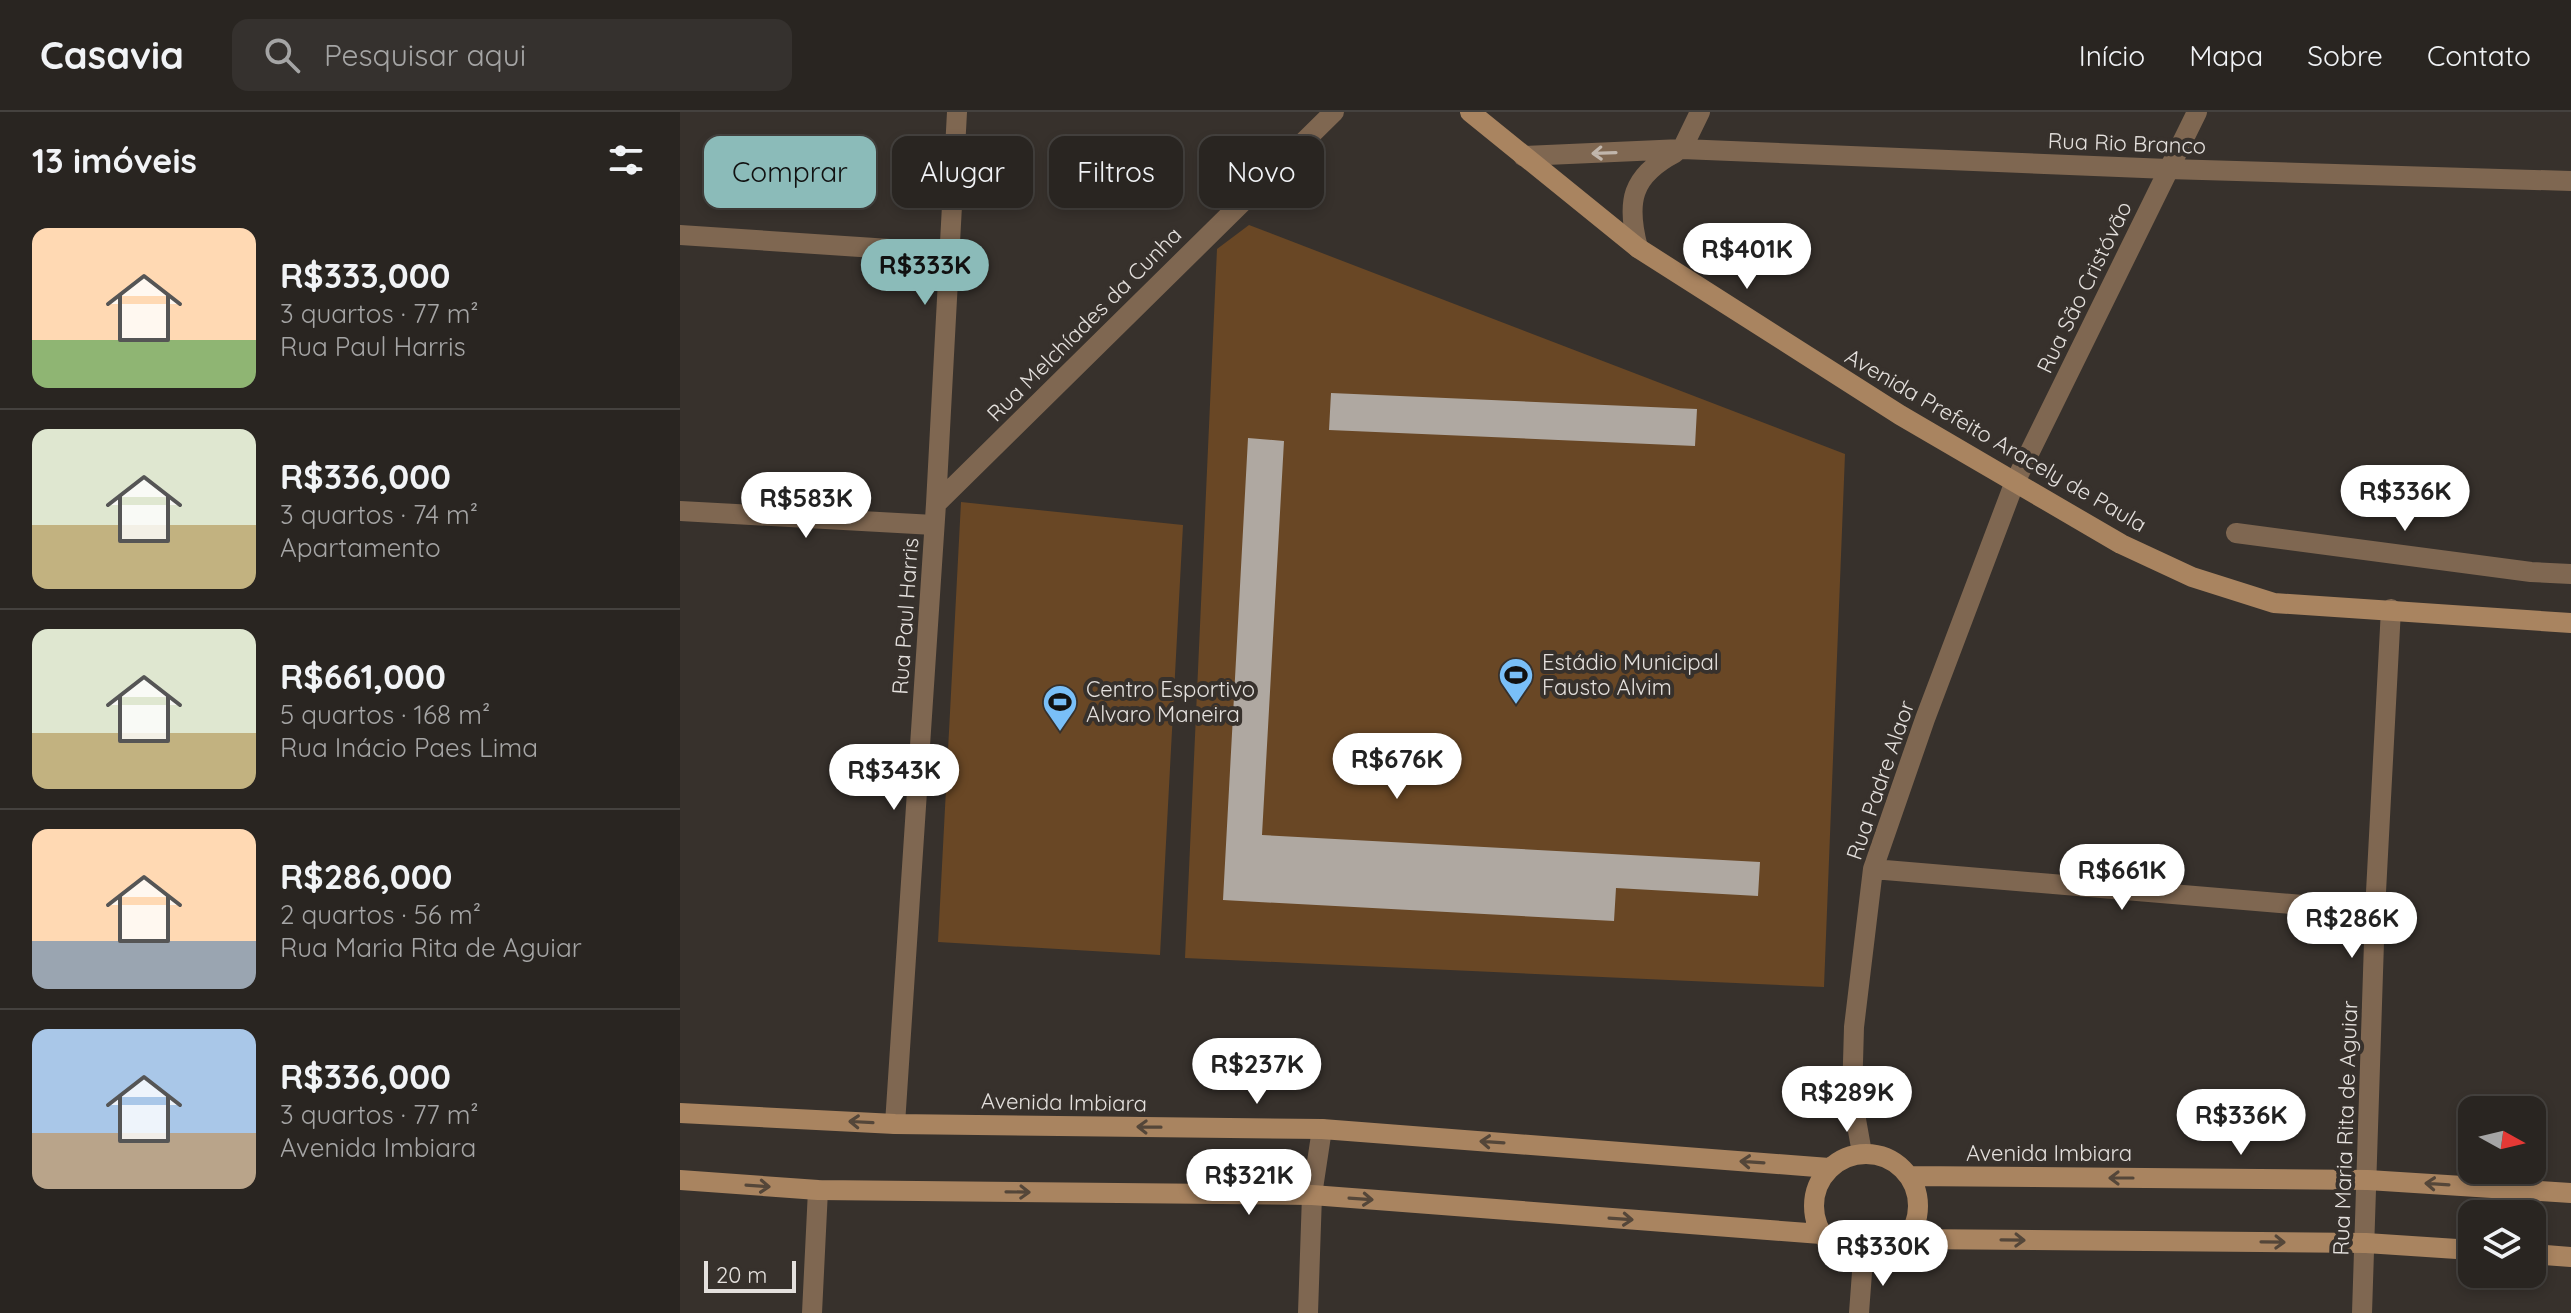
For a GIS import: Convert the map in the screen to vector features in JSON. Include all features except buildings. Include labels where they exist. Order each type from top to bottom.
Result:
[{"type":"main road","name":"Avenida Prefeito Aracely de Paula","points":[[1470,112],[1638,248],[2014,484],[2121,544],[2192,577],[2274,603],[2571,623]]},
{"type":"main road","name":"Avenida Imbiara","points":[[680,1113],[895,1124],[1322,1129],[1829,1168]]},
{"type":"main road","points":[[1862,1153],[1880,1155],[1896,1163],[1909,1176],[1917,1191],[1919,1208],[1907,1239],[1895,1250],[1880,1257],[1863,1259],[1832,1247],[1821,1234],[1815,1219],[1814,1200],[1819,1183],[1829,1168],[1845,1158],[1862,1153]]},
{"type":"main road","name":"Avenida Imbiara","points":[[1909,1176],[2368,1180],[2571,1193]]},
{"type":"main road","points":[[680,1180],[818,1190],[1312,1195],[1821,1234]]},
{"type":"main road","points":[[1907,1239],[2366,1243],[2458,1249]]},
{"type":"main road","points":[[2546,1255],[2571,1257]]},
{"type":"street","name":"Rua Paul Harris","points":[[895,1124],[936,504],[957,112]]},
{"type":"street","name":"Rua Melchíades da Cunha","points":[[936,504],[1334,112]]},
{"type":"street","points":[[1638,248],[1631,221],[1634,194],[1651,165],[1682,149],[1700,112]]},
{"type":"street","name":"Rua São Cristóvão","points":[[2014,484],[2197,112]]},
{"type":"street","name":"Rua Rio Branco","points":[[1523,156],[1682,149],[2168,169],[2571,181]]},
{"type":"street","points":[[680,235],[950,253]]},
{"type":"street","name":"Rua Padre Alaor","points":[[1862,1153],[1852,1097],[1854,1027],[1873,869],[1925,719],[2014,484]]},
{"type":"street","points":[[680,511],[934,525]]},
{"type":"street","points":[[2236,533],[2531,572],[2571,574]]},
{"type":"street","name":"Rua Maria Rita de Aguiar","points":[[2362,1313],[2375,911],[2391,609]]},
{"type":"street","points":[[1873,869],[2375,911]]},
{"type":"street","points":[[1308,1313],[1312,1195],[1322,1129]]},
{"type":"street","points":[[812,1313],[818,1190]]},
{"type":"street","points":[[1859,1313],[1863,1259]]},
{"type":"shaded area","name":"Estádio Municipal Fausto Alvim","points":[[1249,225],[1845,454],[1824,987],[1185,958],[1217,249]]},
{"type":"shaded area","name":"Centro Esportivo Alvaro Maneira","points":[[961,502],[1183,525],[1160,955],[938,942]]},
{"type":"place","name":"Estádio Municipal Fausto Alvim","points":[[1516,706]]},
{"type":"place","name":"Centro Esportivo Alvaro Maneira","points":[[1060,733]]}]
